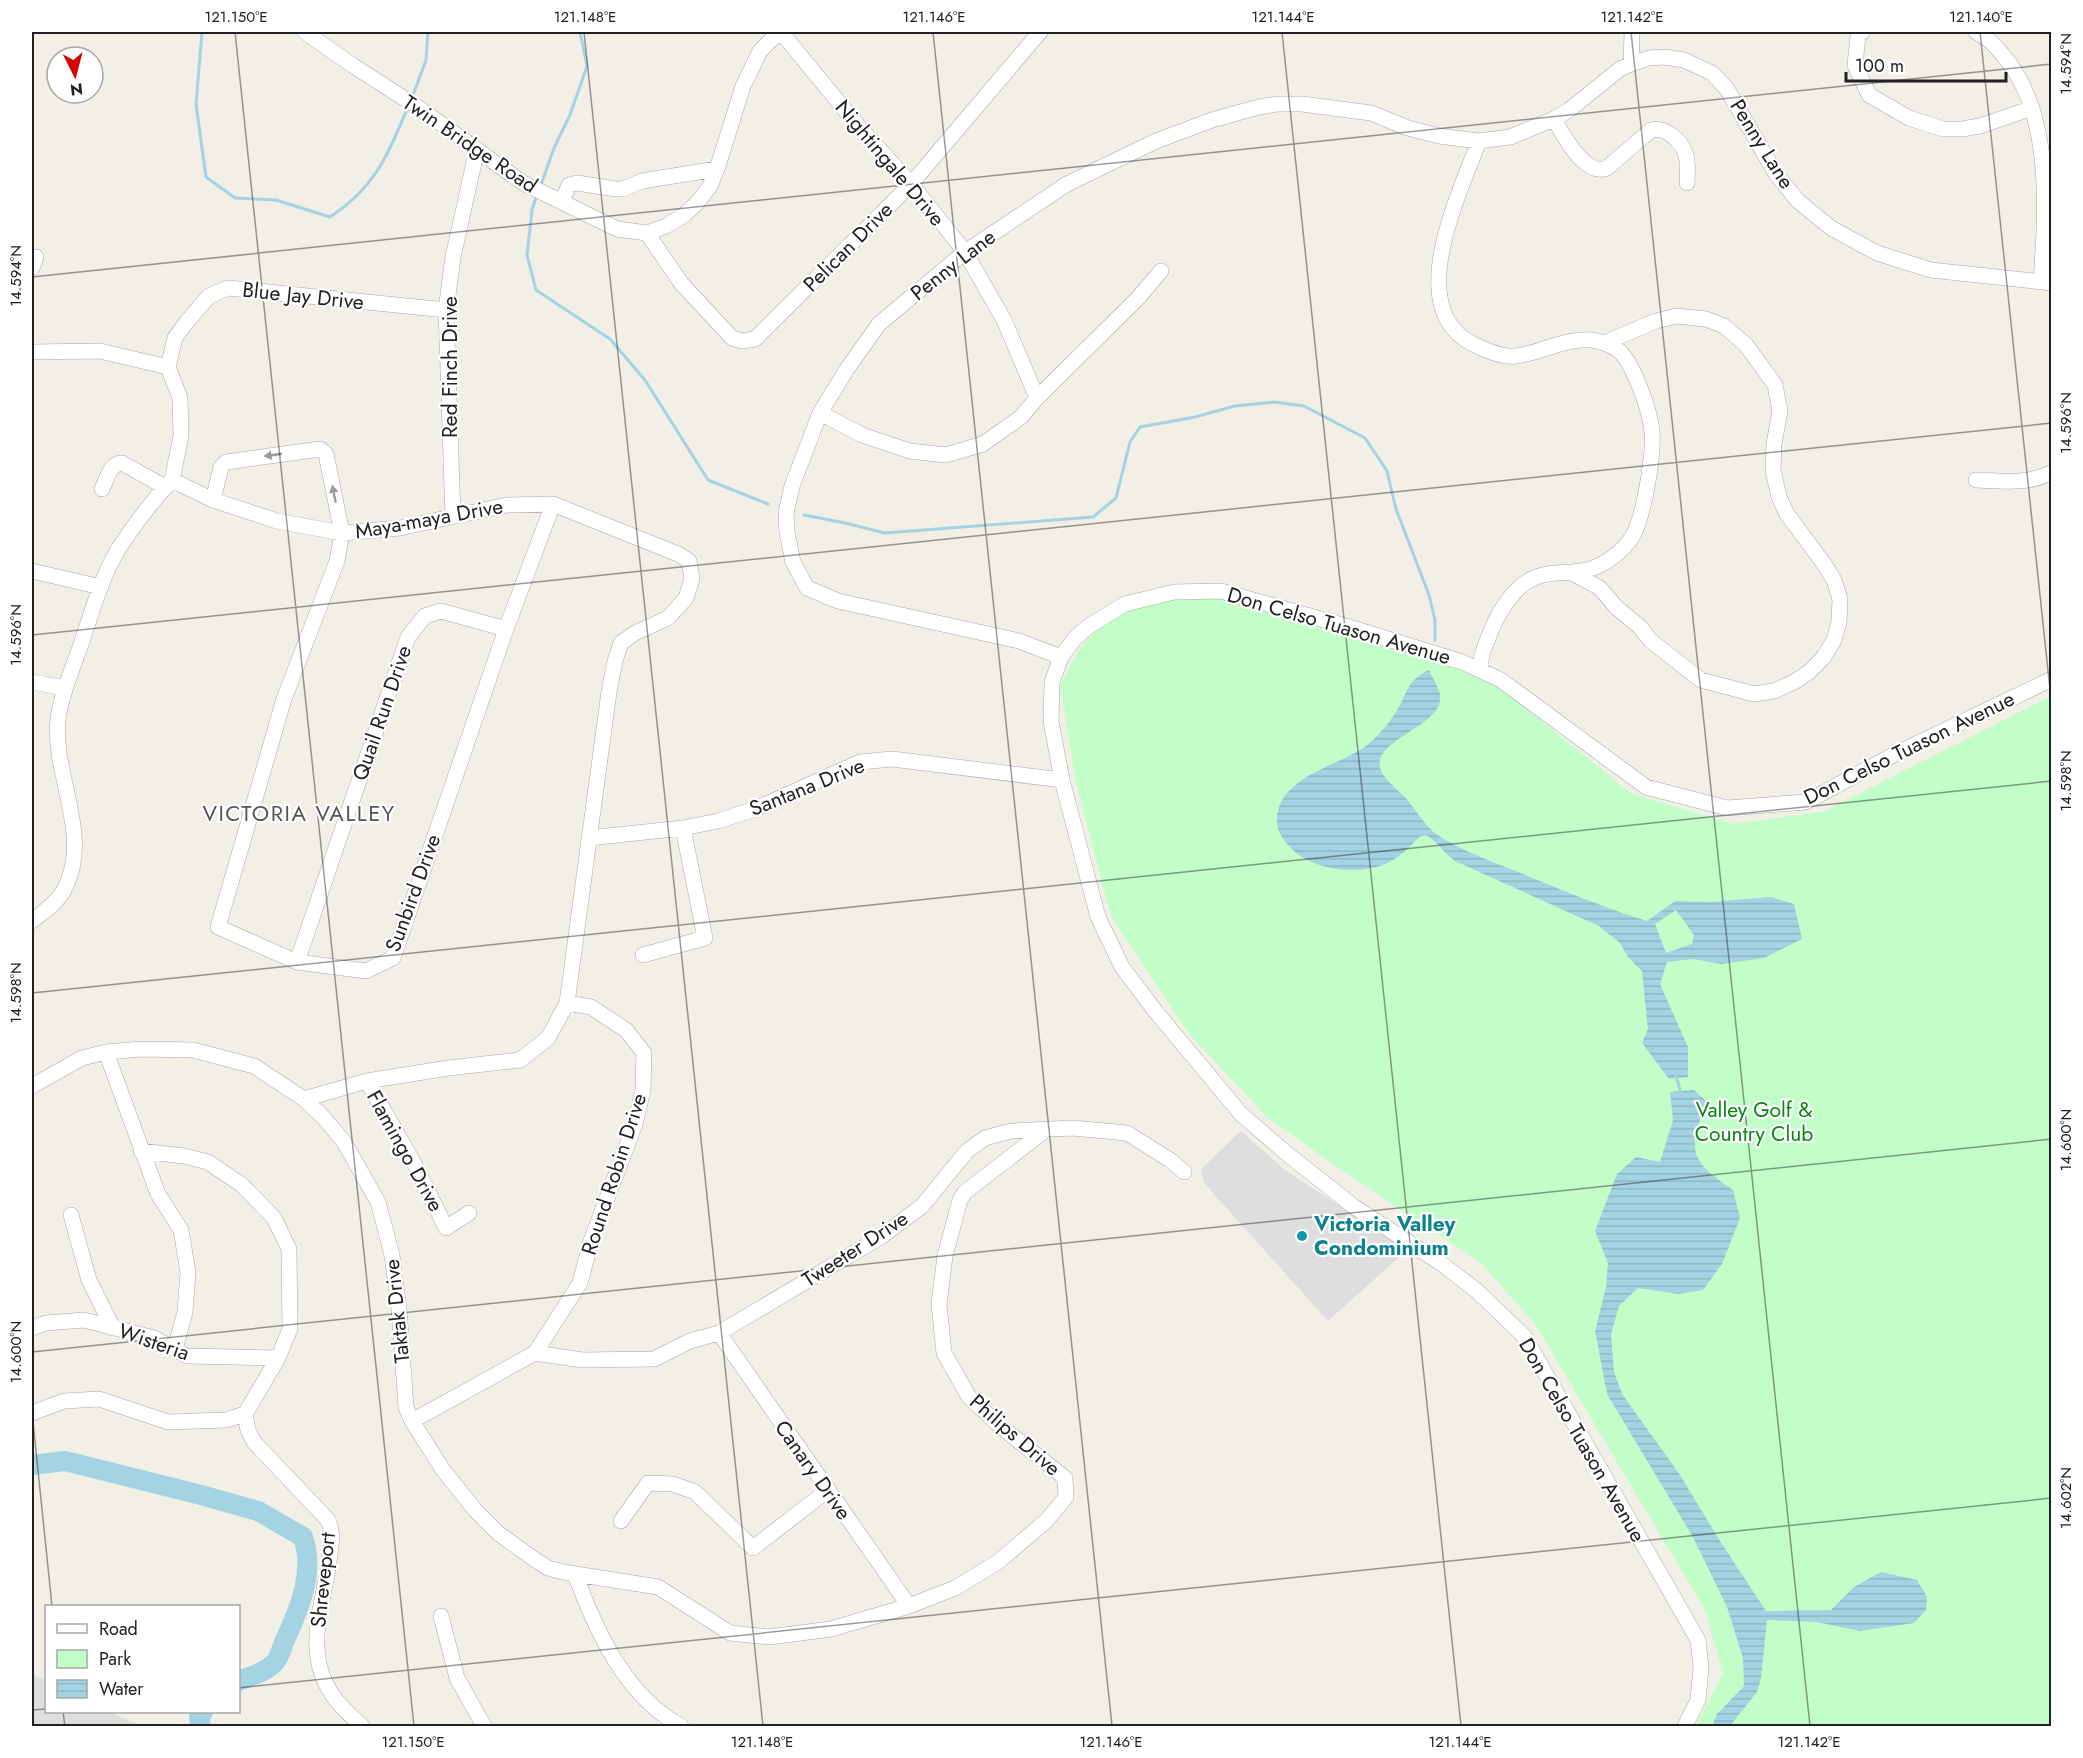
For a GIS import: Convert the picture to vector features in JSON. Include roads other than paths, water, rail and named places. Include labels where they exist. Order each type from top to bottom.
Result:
[{"type":"street","name":"Twin Bridge Road","points":[[305,32],[396,95],[419,108],[523,183],[617,229],[647,233]]},
{"type":"street","points":[[647,233],[666,226],[698,203],[710,186],[743,86],[760,51],[780,32]]},
{"type":"street","name":"Nightingale Drive","points":[[780,32],[854,121],[911,184],[965,252],[1004,320],[1037,398]]},
{"type":"street","name":"Pelican Drive","points":[[647,233],[681,283],[732,338],[742,341],[755,339],[911,184],[1040,32]]},
{"type":"street","points":[[1631,63],[1632,32]]},
{"type":"street","points":[[1862,32],[1858,36],[1855,65],[1869,95],[1909,118],[1943,129],[1962,129],[1980,126],[2032,108]]},
{"type":"street","points":[[1976,32],[1988,37],[2016,70],[2032,108],[2044,167],[2046,282]]},
{"type":"street","name":"Penny Lane","points":[[1061,657],[1019,641],[838,601],[807,588],[793,562],[787,533],[786,513],[792,486],[820,413],[847,369],[879,324],[965,252],[1067,184],[1156,141],[1212,120],[1277,104],[1302,104],[1371,113],[1408,128],[1439,136],[1479,141],[1510,137],[1530,130],[1569,110],[1620,69],[1631,63],[1664,57],[1684,60],[1712,73],[1727,89],[1776,174],[1797,201],[1831,228],[1877,253],[1931,270],[2046,282]]},
{"type":"street","points":[[1554,119],[1578,157],[1594,169],[1601,170],[1607,168],[1651,129],[1666,131],[1683,144],[1688,160],[1687,183]]},
{"type":"street","points":[[1479,141],[1453,207],[1438,273],[1441,307],[1453,329],[1469,342],[1490,352],[1514,357],[1566,342],[1591,340],[1618,350],[1632,371],[1646,404],[1652,433],[1650,463],[1639,521],[1632,538],[1604,563],[1572,573],[1538,576],[1525,584],[1505,603],[1495,619],[1480,661],[1482,671]]},
{"type":"street","name":"Red Finch Drive","points":[[453,516],[446,310],[453,257],[477,149]]},
{"type":"street","points":[[559,200],[569,185],[578,183],[623,189],[642,181],[717,169]]},
{"type":"street","points":[[820,413],[862,435],[910,451],[946,456],[984,444],[1021,417],[1037,398],[1138,298],[1161,271]]},
{"type":"street","name":"Blue Jay Drive","points":[[168,367],[176,339],[185,324],[209,296],[228,288],[446,310]]},
{"type":"street","points":[[1572,573],[1599,588],[1616,607],[1640,627],[1651,641],[1701,680],[1754,694],[1774,691],[1809,672],[1823,658],[1834,640],[1839,622],[1840,599],[1834,580],[1788,514],[1779,497],[1773,470],[1779,411],[1775,385],[1746,345],[1724,326],[1706,319],[1677,316],[1656,321],[1604,343]]},
{"type":"street","points":[[32,352],[100,351],[168,367],[180,398],[181,426],[181,436],[169,483],[119,549],[101,587],[65,688],[58,720],[60,750],[74,839],[72,867],[64,890],[52,906],[32,921]]},
{"type":"street","points":[[213,500],[221,467],[225,462],[320,449],[326,454],[342,533]]},
{"type":"street","name":"Maya-maya Drive","points":[[102,489],[113,466],[122,463],[213,500],[277,521],[342,533],[400,528],[507,505],[553,504],[678,554],[689,561],[692,579],[686,598],[668,618],[635,633],[621,643],[615,661],[567,1003]]},
{"type":"street","points":[[1976,480],[2031,480],[2052,472]]},
{"type":"street","name":"Sunbird Drive","points":[[342,533],[337,561],[284,699],[218,927],[297,962],[366,971],[393,958],[507,629],[553,504]]},
{"type":"street","points":[[32,571],[101,587]]},
{"type":"street","name":"Don Celso Tuason Avenue","points":[[1685,1726],[1698,1700],[1701,1668],[1698,1640],[1524,1336],[1477,1291],[1442,1264],[1353,1206],[1241,1114],[1211,1081],[1122,967],[1098,917],[1062,780],[1051,721],[1052,682],[1061,657],[1075,638],[1089,626],[1125,604],[1174,592],[1221,591],[1462,662],[1502,680],[1646,787],[1727,808],[1806,802],[1895,754],[2052,679]]},
{"type":"street","name":"Quail Run Drive","points":[[297,962],[408,637],[425,616],[441,611],[507,629]]},
{"type":"street","points":[[32,682],[65,688]]},
{"type":"street","name":"Santana Drive","points":[[589,838],[683,828],[718,821],[755,809],[860,762],[892,759],[1062,780]]},
{"type":"street","points":[[643,955],[705,938],[683,828]]},
{"type":"street","points":[[304,1099],[367,1081],[448,1068],[520,1060],[548,1038],[567,1003]]},
{"type":"street","name":"Round Robin Drive","points":[[412,1421],[535,1353],[580,1283],[591,1241],[635,1124],[643,1090],[644,1053],[626,1030],[591,1007],[567,1003]]},
{"type":"street","name":"Taktak Drive","points":[[32,1086],[82,1058],[106,1052],[142,1049],[193,1050],[254,1066],[304,1099],[344,1142],[378,1202],[392,1255],[399,1310],[406,1407],[412,1421],[443,1470],[483,1519],[498,1533],[548,1568],[575,1574]]},
{"type":"street","points":[[106,1052],[158,1194],[181,1230],[188,1272],[185,1312],[175,1349]]},
{"type":"street","name":"Flamingo Drive","points":[[367,1081],[415,1165],[446,1228],[470,1213]]},
{"type":"street","name":"Tweeter Drive","points":[[535,1353],[576,1359],[654,1359],[690,1341],[719,1333],[882,1236],[922,1206],[967,1151],[985,1137],[1011,1131],[1072,1128],[1127,1133],[1170,1160],[1184,1172]]},
{"type":"street","name":"Philips Drive","points":[[575,1574],[658,1587],[730,1633],[769,1637],[831,1629],[909,1606],[955,1588],[998,1562],[1046,1521],[1066,1497],[1065,1478],[1000,1426],[969,1397],[944,1353],[939,1304],[945,1256],[960,1200],[965,1192],[1047,1129]]},
{"type":"street","points":[[32,1413],[64,1401],[99,1399],[168,1422],[226,1420],[245,1414],[278,1358],[290,1329],[290,1271],[289,1249],[274,1218],[242,1185],[208,1162],[184,1156],[141,1151]]},
{"type":"street","points":[[71,1215],[89,1280],[113,1328]]},
{"type":"street","name":"Wisteria","points":[[32,1328],[46,1323],[84,1320],[154,1338],[187,1356],[278,1358]]},
{"type":"street","points":[[550,1330],[559,1347],[576,1359]]},
{"type":"street","name":"Canary Drive","points":[[719,1333],[909,1606]]},
{"type":"street","name":"Shreveport","points":[[245,1414],[248,1430],[254,1442],[332,1527],[328,1567],[317,1625],[317,1654],[326,1684],[338,1702],[362,1726]]},
{"type":"street","points":[[621,1521],[648,1483],[673,1484],[695,1492],[753,1548],[828,1490]]},
{"type":"street","points":[[575,1574],[609,1651],[643,1698],[681,1726]]},
{"type":"street","points":[[441,1616],[457,1678],[484,1726]]},
{"type":"water","points":[[1429,670],[1440,695],[1439,705],[1425,721],[1385,751],[1380,759],[1380,765],[1387,780],[1404,796],[1436,834],[1490,861],[1647,921],[1675,901],[1710,902],[1771,897],[1794,904],[1802,939],[1764,958],[1721,964],[1693,959],[1667,962],[1660,984],[1688,1047],[1688,1077],[1669,1079],[1642,1043],[1648,1029],[1642,971],[1628,957],[1620,943],[1599,926],[1455,861],[1426,836],[1419,837],[1403,853],[1388,863],[1369,869],[1355,870],[1324,866],[1310,861],[1297,854],[1287,844],[1277,823],[1282,800],[1302,780],[1373,740],[1394,716],[1408,688],[1421,674]],"holes":[[[1676,910],[1694,935],[1692,944],[1666,953],[1655,924]]]},
{"type":"water","points":[[1694,1090],[1707,1102],[1696,1132],[1696,1153],[1700,1162],[1718,1180],[1733,1190],[1740,1218],[1722,1264],[1703,1290],[1678,1294],[1638,1288],[1619,1306],[1611,1334],[1614,1372],[1622,1394],[1680,1475],[1766,1611],[1831,1610],[1854,1587],[1881,1572],[1917,1580],[1927,1597],[1926,1610],[1914,1623],[1860,1631],[1817,1622],[1767,1620],[1761,1678],[1757,1692],[1730,1726],[1712,1726],[1717,1714],[1744,1686],[1743,1658],[1727,1607],[1693,1537],[1607,1394],[1595,1331],[1606,1287],[1608,1263],[1595,1231],[1617,1174],[1636,1157],[1660,1162],[1673,1120],[1670,1092]]},
{"type":"waterway","points":[[202,32],[196,104],[206,177],[235,198],[276,200],[330,217],[346,206],[370,181],[387,155],[408,107]]},
{"type":"waterway","points":[[412,98],[426,60],[428,32]]},
{"type":"waterway","points":[[541,185],[554,148],[570,115],[587,66],[580,32]]},
{"type":"waterway","points":[[537,194],[532,210],[527,255],[536,290],[610,339],[645,380],[708,480],[768,504]]},
{"type":"waterway","points":[[804,515],[885,533],[1093,517],[1116,498],[1130,442],[1140,427],[1195,417],[1235,406],[1274,402],[1304,406],[1365,438],[1387,471],[1396,509],[1429,595],[1435,620],[1435,640]]},
{"type":"waterway","points":[[1676,1076],[1681,1093]]},
{"type":"waterway","points":[[32,1465],[65,1461],[201,1495],[258,1511],[303,1537],[307,1576],[296,1615],[279,1656],[268,1668],[240,1680]]},
{"type":"waterway","points":[[201,1726],[199,1718],[202,1713]]},
{"type":"place","name":"Victoria Valley Condominium","points":[[1302,1236]]},
{"type":"district","name":"VICTORIA VALLEY","points":[[299,813]]},
{"type":"park label","name":"Valley Golf & Country Club","points":[[1754,1122]]}]
